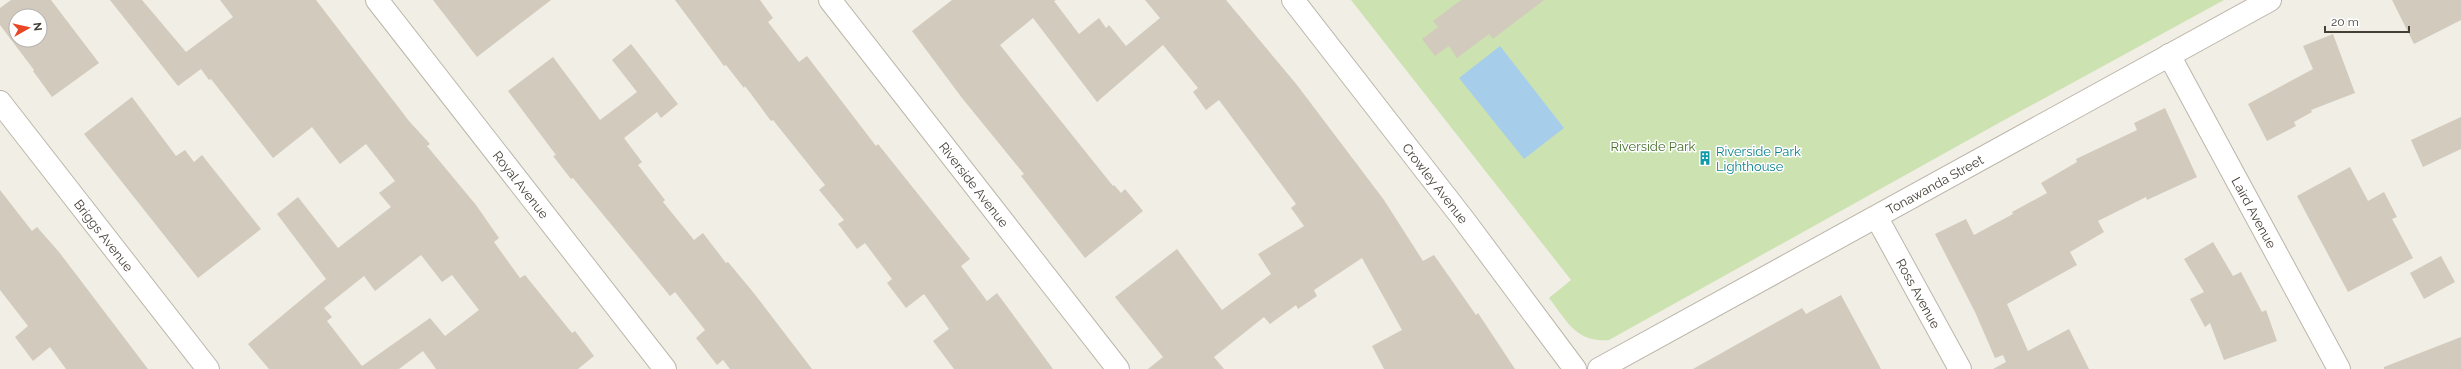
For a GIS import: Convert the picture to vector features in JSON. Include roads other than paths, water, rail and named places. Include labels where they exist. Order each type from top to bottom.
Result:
[{"type":"street","name":"Royal Avenue","points":[[377,0],[666,369]]},
{"type":"street","name":"Riverside Avenue","points":[[830,0],[1118,369]]},
{"type":"street","name":"Crowley Avenue","points":[[1293,0],[1464,220],[1575,369]]},
{"type":"street","name":"Tonawanda Street","points":[[1599,369],[1877,218],[2270,0]]},
{"type":"street","name":"Laird Avenue","points":[[2169,55],[2339,369]]},
{"type":"street","name":"Briggs Avenue","points":[[0,102],[208,369]]},
{"type":"street","name":"Ross Avenue","points":[[1877,218],[1960,369]]},
{"type":"water","points":[[1500,46],[1564,128],[1524,159],[1459,78]]},
{"type":"place","name":"Riverside Park Lighthouse","points":[[1705,158]]},
{"type":"park label","name":"Riverside Park","points":[[1653,146]]}]
